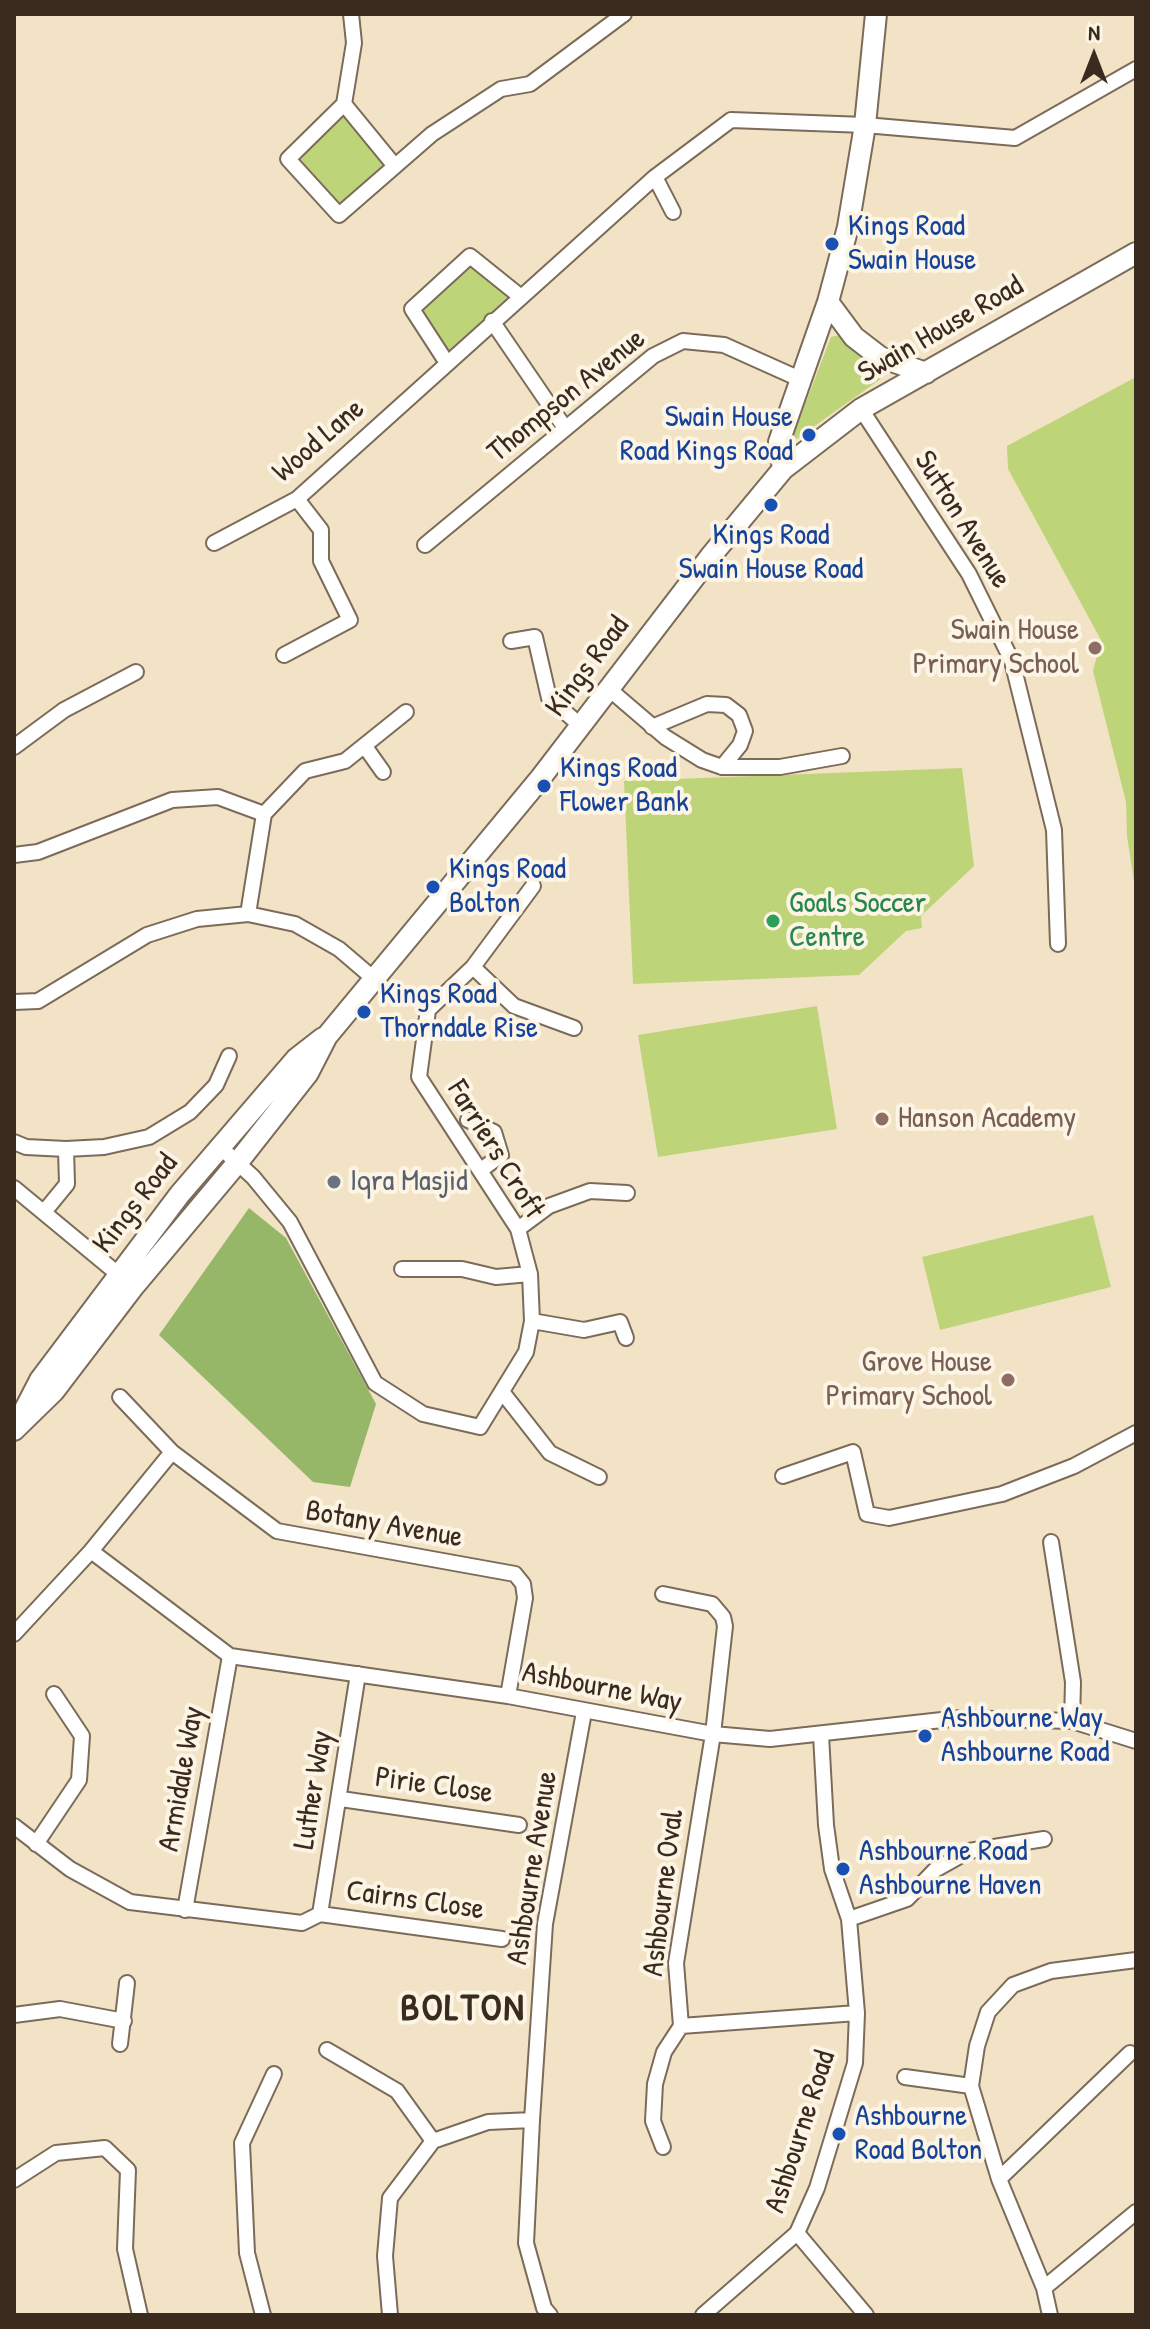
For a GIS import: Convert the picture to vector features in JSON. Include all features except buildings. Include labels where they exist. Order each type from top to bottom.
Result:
[{"type":"street","points":[[351,14],[354,43],[344,104],[288,159],[339,215],[432,134],[501,89],[530,84],[624,14]]},
{"type":"street","points":[[783,469],[779,442],[828,302],[848,227],[865,125],[876,14]]},
{"type":"street","name":"Wood Lane","points":[[214,543],[297,499],[655,177],[731,120],[865,125],[1015,138],[1136,69]]},
{"type":"street","points":[[344,104],[394,165]]},
{"type":"street","points":[[655,177],[673,212]]},
{"type":"street","name":"Swain House Road","points":[[783,469],[861,409],[1136,253]]},
{"type":"street","points":[[447,363],[412,309],[470,256],[521,297]]},
{"type":"street","points":[[828,302],[854,337],[880,357],[926,373]]},
{"type":"street","points":[[492,321],[565,428]]},
{"type":"street","name":"Thompson Avenue","points":[[425,545],[653,356],[683,341],[724,345],[802,380]]},
{"type":"street","name":"Sutton Avenue","points":[[861,409],[969,574],[1012,661],[1054,830],[1058,944]]},
{"type":"street","name":"Kings Road","points":[[14,1430],[40,1380],[126,1280],[238,1162],[308,1073],[327,1036],[581,726],[719,546],[783,469]]},
{"type":"street","points":[[284,655],[350,620],[321,561],[321,530],[297,499]]},
{"type":"street","points":[[511,641],[535,637],[549,698],[581,726]]},
{"type":"street","points":[[14,747],[64,710],[136,672]]},
{"type":"street","points":[[609,689],[652,727],[702,760],[722,767],[780,767],[842,756]]},
{"type":"street","points":[[652,727],[707,704],[726,705],[739,715],[745,731],[740,745],[722,767]]},
{"type":"street","points":[[248,914],[264,814],[305,771],[345,761],[366,748],[406,712]]},
{"type":"street","points":[[366,748],[383,772]]},
{"type":"street","points":[[14,855],[38,852],[172,800],[218,797],[264,814]]},
{"type":"street","name":"Farriers Croft","points":[[238,1162],[290,1222],[375,1383],[423,1414],[480,1427],[526,1352],[532,1321],[530,1274],[518,1229],[419,1077],[428,1010],[473,967],[533,886]]},
{"type":"street","points":[[14,1002],[38,1001],[147,935],[197,919],[248,914],[295,924],[339,949],[373,978]]},
{"type":"street","points":[[473,967],[514,1006],[574,1028]]},
{"type":"street","name":"Kings Road","points":[[126,1280],[220,1147],[296,1059],[327,1036]]},
{"type":"street","points":[[14,1142],[26,1147],[66,1149],[104,1147],[149,1137],[190,1112],[216,1085],[229,1056]]},
{"type":"street","points":[[468,1120],[494,1132],[501,1155],[481,1170]]},
{"type":"street","points":[[220,1147],[238,1162]]},
{"type":"street","points":[[44,1212],[67,1184],[66,1149]]},
{"type":"street","points":[[14,1188],[126,1280]]},
{"type":"street","points":[[518,1229],[549,1206],[590,1191],[627,1193]]},
{"type":"street","points":[[402,1269],[462,1269],[496,1277],[530,1274]]},
{"type":"street","points":[[532,1321],[584,1330],[620,1322],[626,1338]]},
{"type":"street","points":[[503,1393],[550,1453],[599,1477]]},
{"type":"street","name":"Botany Avenue","points":[[120,1397],[172,1452],[277,1531],[515,1574],[523,1584],[525,1598],[508,1696]]},
{"type":"street","points":[[783,1476],[853,1452],[867,1514],[889,1518],[1002,1494],[1074,1466],[1136,1433]]},
{"type":"street","points":[[14,1634],[91,1551],[172,1452]]},
{"type":"street","points":[[584,1469],[589,1452]]},
{"type":"street","points":[[1051,1542],[1073,1682],[1072,1721]]},
{"type":"street","name":"Ashbourne Way","points":[[91,1551],[230,1656],[508,1696],[713,1734],[770,1739],[960,1718],[1072,1721],[1136,1741]]},
{"type":"street","name":"Ashbourne Oval","points":[[663,1594],[712,1604],[723,1617],[713,1734],[676,1963],[681,2026]]},
{"type":"street","name":"Armidale Way","points":[[185,1910],[230,1656]]},
{"type":"street","name":"Luther Way","points":[[320,1914],[341,1799],[358,1674]]},
{"type":"street","points":[[36,1844],[79,1780],[82,1736],[54,1694]]},
{"type":"street","name":"Ashbourne Avenue","points":[[550,2315],[544,2308],[526,2243],[532,2120],[545,1924],[584,1712]]},
{"type":"street","name":"Ashbourne Road","points":[[703,2315],[797,2233],[817,2188],[855,2063],[857,2013],[849,1919],[832,1869],[821,1735]]},
{"type":"street","name":"Pirie Close","points":[[341,1799],[519,1825]]},
{"type":"street","name":"Cairns Close","points":[[14,1826],[70,1869],[130,1902],[302,1923],[320,1914],[502,1939]]},
{"type":"street","points":[[849,1919],[907,1899],[935,1870],[969,1851],[1044,1839]]},
{"type":"street","points":[[1050,2315],[1044,2288],[999,2179],[971,2086],[977,2046],[988,2012],[1013,1985],[1051,1971],[1136,1960]]},
{"type":"street","points":[[120,2044],[127,1983]]},
{"type":"street","points":[[14,2015],[60,2009],[124,2021]]},
{"type":"street","points":[[663,2147],[653,2121],[655,2084],[664,2052],[681,2026],[857,2013]]},
{"type":"street","points":[[327,2050],[397,2091],[433,2141]]},
{"type":"street","points":[[999,2179],[1130,2053]]},
{"type":"street","points":[[263,2315],[247,2253],[242,2143],[274,2074]]},
{"type":"street","points":[[905,2077],[971,2086]]},
{"type":"street","points":[[390,2315],[385,2256],[390,2198],[433,2141],[488,2122],[532,2120]]},
{"type":"street","points":[[14,2180],[56,2153],[105,2148],[128,2170],[125,2249],[140,2315]]},
{"type":"street","points":[[1044,2288],[1136,2212]]},
{"type":"street","points":[[797,2233],[866,2315]]},
{"type":"green space","points":[[343,112],[388,165],[339,209],[295,159]]},
{"type":"green space","points":[[470,262],[513,297],[449,355],[418,310]]},
{"type":"green space","points":[[840,335],[858,354],[880,367],[882,378],[795,440],[792,438],[831,337]]},
{"type":"green space","name":"Swain House Primary School","points":[[1136,377],[1136,895],[1127,836],[1126,802],[1093,671],[1101,640],[1008,469],[1007,446]]},
{"type":"green space","name":"Goals Soccer Centre","points":[[962,768],[974,866],[921,916],[922,928],[906,931],[859,975],[633,984],[624,781]]},
{"type":"green space","points":[[817,1006],[837,1129],[658,1157],[638,1035]]},
{"type":"green space","points":[[249,1208],[286,1238],[376,1404],[350,1487],[313,1482],[159,1335]]},
{"type":"green space","points":[[1093,1215],[1111,1287],[940,1330],[922,1257]]},
{"type":"place","name":"Kings Road Swain House","points":[[832,244]]},
{"type":"place","name":"Swain House Road Kings Road","points":[[809,435]]},
{"type":"place","name":"Kings Road Swain House Road","points":[[771,505]]},
{"type":"place","name":"Swain House Primary School","points":[[1095,648]]},
{"type":"place","name":"Kings Road Flower Bank","points":[[544,786]]},
{"type":"place","name":"Kings Road Bolton","points":[[433,887]]},
{"type":"place","name":"Goals Soccer Centre","points":[[773,921]]},
{"type":"place","name":"Kings Road Thorndale Rise","points":[[364,1012]]},
{"type":"place","name":"Hanson Academy","points":[[882,1119]]},
{"type":"place","name":"Iqra Masjid","points":[[334,1182]]},
{"type":"place","name":"Grove House Primary School","points":[[1008,1380]]},
{"type":"place","name":"Ashbourne Way Ashbourne Road","points":[[925,1736]]},
{"type":"place","name":"Ashbourne Road Ashbourne Haven","points":[[843,1869]]},
{"type":"place","name":"Ashbourne Road Bolton","points":[[839,2134]]},
{"type":"district","name":"BOLTON","points":[[463,2010]]}]
